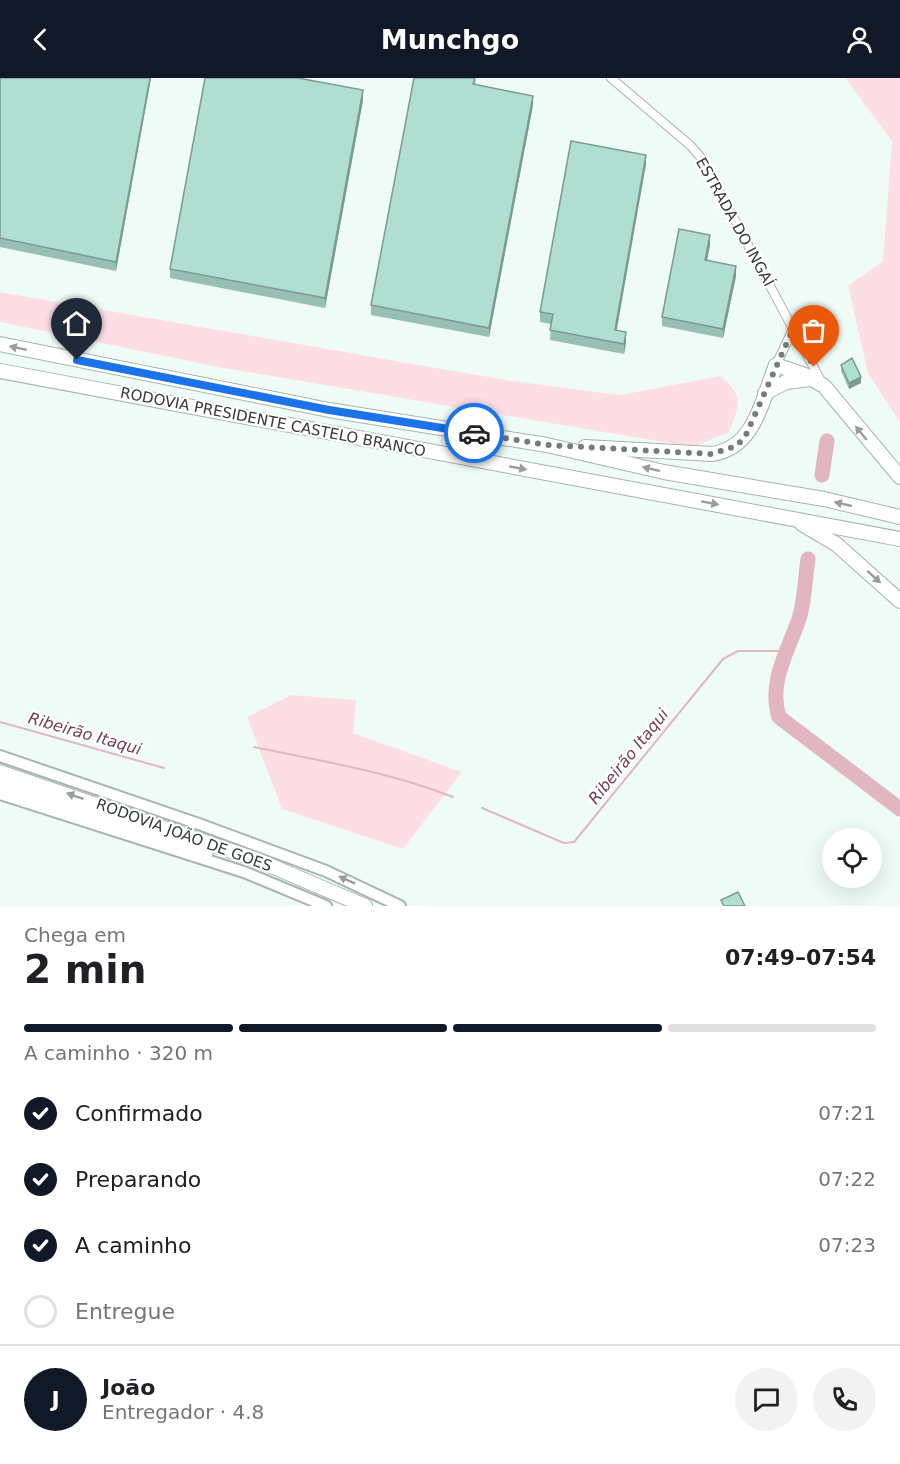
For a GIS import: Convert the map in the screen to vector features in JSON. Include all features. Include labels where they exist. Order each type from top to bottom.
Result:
[{"type":"highway","name":"RODOVIA PRESIDENTE CASTELO BRANCO","points":[[0,344],[329,410],[547,445],[664,472],[824,499],[900,517]]},
{"type":"highway","points":[[547,445],[712,454],[724,452],[736,446],[745,437],[776,365],[818,382],[900,477]]},
{"type":"highway","name":"RODOVIA PRESIDENTE CASTELO BRANCO","points":[[0,372],[900,539]]},
{"type":"highway","points":[[765,393],[786,382],[818,382]]},
{"type":"highway","points":[[793,518],[836,544],[900,601]]},
{"type":"highway","name":"RODOVIA JOÃO DE GOES","points":[[0,772],[255,859],[365,906]]},
{"type":"highway","name":"RODOVIA JOÃO DE GOES","points":[[0,783],[255,868],[344,906]]},
{"type":"street","name":"ESTRADA DO INGAÍ","points":[[611,78],[691,146],[702,159],[793,329],[818,382]]},
{"type":"street","points":[[776,365],[793,329]]},
{"type":"street","points":[[0,756],[316,867],[400,906]]},
{"type":"street","points":[[0,794],[244,872],[326,906]]},
{"type":"shaded area","points":[[845,78],[900,78],[900,422],[868,373],[848,286],[883,261],[892,141]]},
{"type":"shaded area","points":[[0,292],[512,381],[621,395],[720,376],[736,395],[738,401],[736,415],[729,432],[693,447],[218,367],[0,322]]},
{"type":"shaded area","points":[[291,695],[356,700],[353,733],[462,772],[403,849],[282,809],[247,717]]},
{"type":"building","points":[[0,78],[150,78],[116,262],[0,238]]},
{"type":"building","points":[[205,78],[298,78],[363,90],[325,298],[170,269]]},
{"type":"building","points":[[414,78],[475,78],[473,84],[533,96],[489,328],[371,305]]},
{"type":"building","points":[[571,141],[646,155],[615,330],[626,332],[624,344],[550,330],[553,314],[540,312]]},
{"type":"building","points":[[679,229],[710,235],[705,260],[736,266],[723,329],[662,317]]},
{"type":"building","points":[[852,358],[861,377],[849,383],[841,365]]},
{"type":"building","points":[[738,892],[745,906],[724,906],[721,900]]},
{"type":"waterway","points":[[822,475],[827,441]]},
{"type":"waterway","points":[[808,559],[801,612],[778,679],[776,704],[779,717],[900,809]]},
{"type":"waterway","name":"Ribeirão Itaqui","points":[[482,808],[564,843],[574,842],[723,659],[738,651],[785,651]]},
{"type":"waterway","name":"Ribeirão Itaqui","points":[[0,722],[164,768]]},
{"type":"waterway","name":"Ribeirão Itaqui","points":[[254,747],[380,774],[453,797]]},
{"type":"way so far","points":[[474,433],[547,445],[712,454],[724,452],[736,446],[752,426],[793,329],[814,367]]},
{"type":"route","points":[[77,360],[329,410],[474,433]]}]
